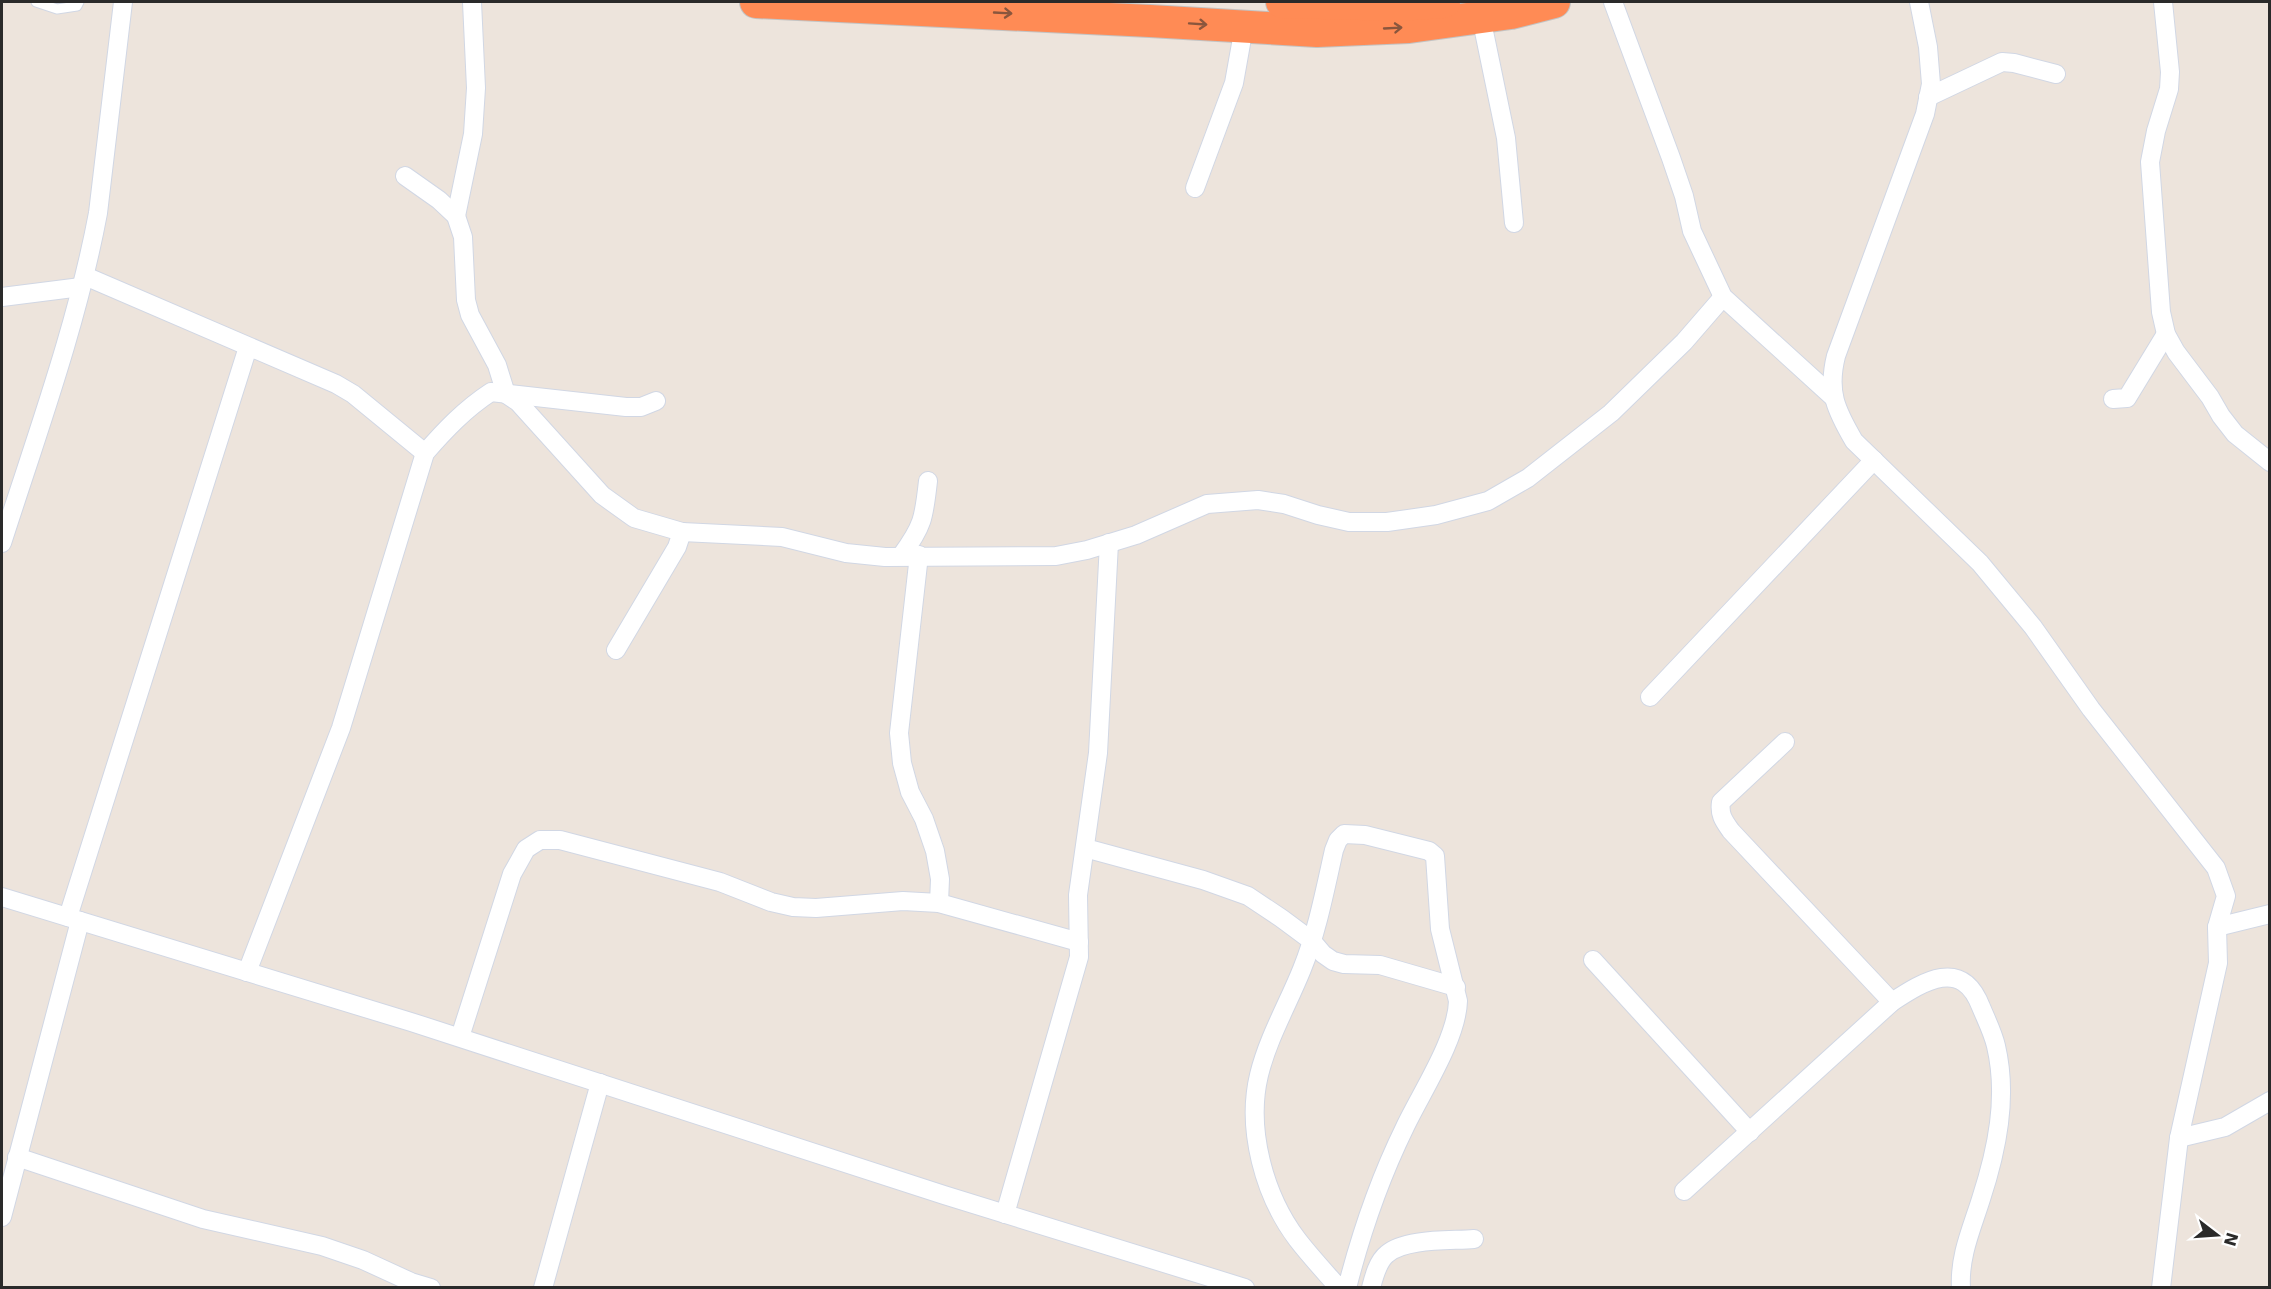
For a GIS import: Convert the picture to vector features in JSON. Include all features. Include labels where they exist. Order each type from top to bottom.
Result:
[{"type":"highway","points":[[756,2],[1317,31],[1409,27],[1511,13],[1554,2]]},
{"type":"highway","points":[[1282,2],[1400,5],[1444,2]]},
{"type":"street","points":[[2,543],[45,411],[83,282],[98,213],[123,2]]},
{"type":"street","points":[[456,216],[473,134],[476,88],[472,2]]},
{"type":"street","points":[[1613,2],[1671,158],[1684,196],[1692,231],[1723,297],[1833,397]]},
{"type":"street","points":[[1919,2],[1929,57],[1931,84],[1925,114],[1836,356],[1831,376],[1833,397],[1840,418],[1854,441],[1980,563],[2032,627],[2091,709],[2216,868],[2226,896],[2217,927],[2218,963],[2179,1138],[2161,1287]]},
{"type":"street","points":[[2163,2],[2170,72],[2169,89],[2156,131],[2150,162],[2161,312],[2166,334],[2176,352],[2235,434],[2270,462]]},
{"type":"street","points":[[1481,17],[1506,138],[1514,223]]},
{"type":"street","points":[[1195,188],[1234,83],[1244,27]]},
{"type":"street","points":[[1928,97],[2002,62],[2056,74]]},
{"type":"street","points":[[405,176],[439,200],[456,216],[463,237],[466,300],[470,315],[497,365],[506,394],[518,402],[602,495],[634,518],[682,532],[782,537],[846,553],[1056,556],[1136,535],[1207,504],[1258,500],[1284,504],[1349,522],[1387,522],[1436,514],[1488,501],[1528,478],[1611,413],[1684,342],[1723,297]]},
{"type":"street","points":[[2,297],[83,282],[336,384],[352,394],[425,453]]},
{"type":"street","points":[[2114,399],[2127,398],[2166,334]]},
{"type":"street","points":[[2,1216],[74,919],[248,347]]},
{"type":"street","points":[[248,972],[340,728],[425,453],[451,424],[474,403],[491,392],[626,408],[641,407],[656,402]]},
{"type":"street","points":[[1650,697],[1874,460]]},
{"type":"street","points":[[928,481],[924,515],[910,555],[899,734],[902,763],[910,792],[924,819],[935,851],[940,879],[939,903]]},
{"type":"street","points":[[616,651],[677,547],[682,532]]},
{"type":"street","points":[[1005,1214],[1076,971],[1078,895],[1098,753],[1109,543]]},
{"type":"street","points":[[1785,742],[1722,802],[1720,811],[1723,820],[1892,1002]]},
{"type":"street","points":[[1339,1287],[1296,1238],[1270,1191],[1254,1116],[1259,1075],[1275,1029],[1312,941],[1334,850],[1338,840],[1344,834],[1365,835],[1428,851],[1435,856],[1440,929],[1456,987],[1458,1011],[1429,1083],[1405,1127],[1378,1192],[1358,1245],[1347,1287]]},
{"type":"street","points":[[460,1037],[512,874],[526,849],[540,840],[560,840],[698,876],[745,890],[771,902],[793,907],[816,908],[903,901],[939,903],[1078,942]]},
{"type":"street","points":[[1084,848],[1203,880],[1248,896],[1312,941],[1323,954],[1333,961],[1344,964],[1380,965],[1456,987]]},
{"type":"street","points":[[2,897],[460,1037],[1005,1214],[1245,1287]]},
{"type":"street","points":[[2217,927],[2270,914]]},
{"type":"street","points":[[1593,960],[1750,1132]]},
{"type":"street","points":[[1684,1191],[1892,1002],[1922,983],[1942,977],[1952,977],[1970,987],[1978,999],[1996,1045],[2000,1091],[2000,1128],[1995,1157],[1964,1247],[1960,1276],[1961,1287]]},
{"type":"street","points":[[543,1287],[600,1083]]},
{"type":"street","points":[[2179,1138],[2225,1127],[2270,1101]]},
{"type":"street","points":[[17,1157],[203,1219],[322,1246],[363,1260],[411,1282],[431,1287]]},
{"type":"street","points":[[1371,1287],[1379,1264],[1386,1254],[1403,1245],[1474,1239]]},
{"type":"lane","points":[[36,2],[57,9],[76,6],[79,2]]}]
